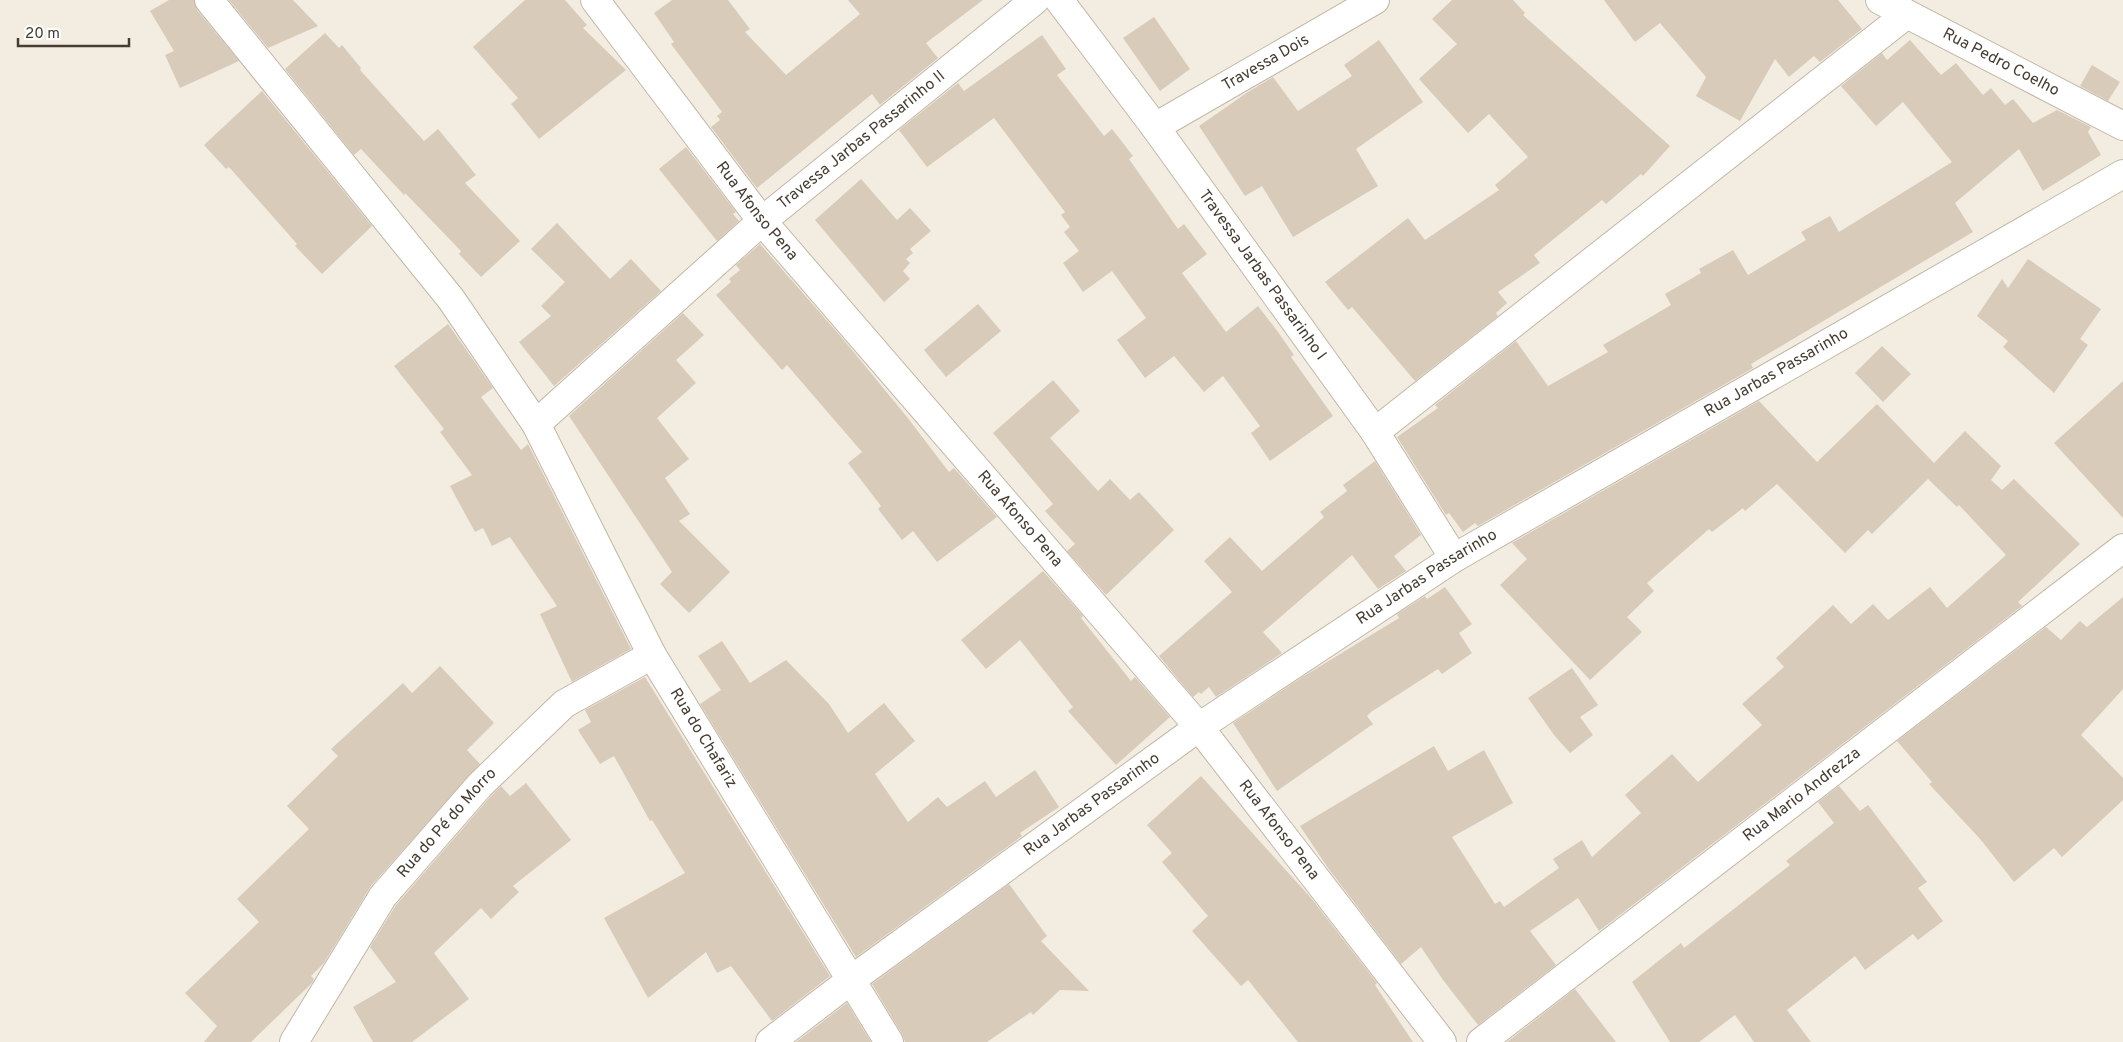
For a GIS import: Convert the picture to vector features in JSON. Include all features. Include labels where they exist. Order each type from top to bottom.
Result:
[{"type":"street","name":"Rua do Chafariz","points":[[209,0],[451,299],[536,424],[652,656],[889,1042]]},
{"type":"street","name":"Rua Afonso Pena","points":[[595,0],[762,221],[1199,727],[1442,1042]]},
{"type":"street","name":"Travessa Jarbas Passarinho II","points":[[536,424],[762,221],[1036,0]]},
{"type":"street","name":"Travessa Jarbas Passarinho I","points":[[1059,0],[1155,126],[1375,432],[1454,558]]},
{"type":"street","name":"Travessa Dois","points":[[1155,126],[1375,0]]},
{"type":"street","name":"Rua Pedro Coelho","points":[[1880,0],[2123,126]]},
{"type":"street","points":[[1375,432],[1907,14]]},
{"type":"street","name":"Rua Jarbas Passarinho","points":[[770,1042],[851,980],[1199,727],[1454,558],[2123,174]]},
{"type":"street","name":"Rua Mario Andrezza","points":[[1481,1042],[2123,548]]},
{"type":"street","name":"Rua do Pé do Morro","points":[[294,1042],[383,896],[480,785],[564,704],[652,656]]},
{"type":"building","points":[[169,0],[194,0],[197,10],[239,61],[180,88],[165,55],[174,51],[150,11]]},
{"type":"building","points":[[229,0],[293,0],[318,26],[268,48]]},
{"type":"building","points":[[525,0],[565,0],[587,25],[583,28],[626,70],[539,139],[511,104],[518,98],[473,47]]},
{"type":"building","points":[[672,0],[728,0],[750,29],[745,32],[786,75],[860,14],[848,0],[983,0],[926,43],[938,58],[880,105],[872,94],[757,188],[711,127],[720,120],[717,116],[722,112],[671,44],[674,42],[654,13]]},
{"type":"building","points":[[1452,0],[1513,0],[1525,13],[1523,15],[1670,146],[1643,176],[1641,174],[1606,204],[1602,200],[1534,255],[1540,263],[1498,292],[1507,303],[1496,313],[1498,316],[1415,381],[1352,307],[1348,310],[1325,282],[1408,218],[1425,240],[1499,190],[1495,185],[1528,157],[1489,114],[1468,133],[1419,79],[1457,44],[1432,19]]},
{"type":"building","points":[[1604,0],[1838,0],[1862,29],[1820,62],[1814,56],[1789,77],[1775,59],[1740,121],[1696,96],[1706,77],[1660,23],[1635,42]]},
{"type":"building","points":[[1154,17],[1190,69],[1160,91],[1123,38]]},
{"type":"building","points":[[325,33],[339,48],[342,45],[361,68],[360,70],[424,141],[438,129],[476,175],[465,183],[520,241],[481,277],[459,254],[461,251],[361,149],[354,155],[285,69]]},
{"type":"building","points":[[1042,35],[1066,69],[1057,75],[1104,136],[1112,129],[1133,156],[1129,159],[1178,229],[1184,224],[1207,254],[1182,273],[1226,332],[1258,306],[1294,355],[1291,357],[1333,416],[1270,461],[1251,433],[1260,426],[1223,376],[1204,392],[1174,356],[1145,378],[1117,340],[1146,318],[1112,271],[1083,292],[1063,263],[1079,251],[1064,232],[1070,227],[1061,215],[1065,212],[994,118],[927,167],[899,130],[958,83],[964,91]]},
{"type":"building","points":[[1379,40],[1423,102],[1356,149],[1378,186],[1293,237],[1262,186],[1245,196],[1199,126],[1273,77],[1298,111],[1352,76],[1344,65]]},
{"type":"building","points":[[1910,40],[1941,75],[1956,63],[1983,95],[1991,88],[2005,105],[2013,99],[2033,123],[2057,110],[2091,127],[2088,132],[2101,155],[2043,191],[2019,149],[1955,203],[1973,232],[1751,364],[1753,368],[1478,526],[1475,523],[1463,532],[1449,513],[1446,515],[1397,437],[1438,408],[1435,405],[1516,341],[1548,386],[1608,352],[1603,345],[1671,305],[1665,294],[1701,273],[1699,269],[1733,250],[1748,275],[1806,240],[1801,232],[1830,216],[1839,232],[1952,162],[1903,102],[1876,126],[1841,86],[1882,53],[1887,60]]},
{"type":"building","points":[[2092,65],[2120,82],[2108,101],[2080,86]]},
{"type":"building","points":[[262,91],[372,226],[322,274],[295,246],[297,244],[229,167],[226,169],[204,145]]},
{"type":"building","points":[[686,147],[736,212],[733,214],[739,221],[717,241],[659,169]]},
{"type":"building","points":[[861,179],[897,220],[910,208],[931,231],[910,249],[913,253],[906,259],[910,263],[903,271],[910,279],[884,302],[815,220]]},
{"type":"building","points":[[557,223],[610,279],[631,259],[661,291],[554,386],[519,342],[551,316],[541,306],[565,282],[531,249]]},
{"type":"building","points":[[760,244],[843,339],[949,472],[954,468],[997,517],[937,562],[913,531],[902,540],[878,509],[881,506],[848,463],[862,452],[787,365],[782,370],[716,295],[731,282],[729,279],[740,270],[736,265]]},
{"type":"building","points":[[2028,259],[2101,309],[2080,339],[2088,345],[2054,393],[2003,347],[2008,341],[1977,316],[2002,279],[2008,288]]},
{"type":"building","points":[[978,304],[1001,331],[946,377],[924,350]]},
{"type":"building","points":[[683,313],[704,335],[676,360],[696,383],[657,418],[689,459],[665,478],[690,514],[679,521],[730,572],[689,613],[660,584],[672,572],[569,416]]},
{"type":"building","points":[[448,324],[493,388],[481,397],[521,450],[528,444],[631,649],[572,682],[540,614],[557,606],[510,537],[492,546],[483,528],[475,532],[450,486],[472,475],[440,432],[444,429],[394,366]]},
{"type":"building","points":[[1882,346],[1911,374],[1883,402],[1855,373]]},
{"type":"building","points":[[1053,380],[1080,411],[1050,438],[1098,491],[1110,479],[1130,500],[1139,492],[1174,530],[1106,595],[1067,551],[1075,544],[1045,511],[1053,504],[993,433]]},
{"type":"building","points":[[2123,381],[2123,518],[2054,443]]},
{"type":"building","points":[[1759,401],[1817,462],[1877,404],[1934,463],[1965,431],[2001,466],[1991,480],[2002,490],[2014,479],[2080,544],[2018,602],[2022,606],[1599,931],[1578,898],[1530,931],[1556,965],[1478,1025],[1443,980],[1421,947],[1401,964],[1328,868],[1300,826],[1434,746],[1448,771],[1484,750],[1513,803],[1452,837],[1495,904],[1500,901],[1504,907],[1559,868],[1553,859],[1582,840],[1592,857],[1641,813],[1625,795],[1672,754],[1698,782],[1762,725],[1742,704],[1784,667],[1776,658],[1833,605],[1851,624],[1873,604],[1888,620],[1930,587],[1947,608],[2006,555],[1959,505],[1957,507],[1928,479],[1872,534],[1868,530],[1845,553],[1777,484],[1745,511],[1743,508],[1712,532],[1709,529],[1647,583],[1654,591],[1627,617],[1642,632],[1590,680],[1500,585],[1527,559],[1512,543]]},
{"type":"building","points":[[1375,461],[1421,535],[1394,556],[1406,571],[1378,589],[1352,555],[1263,632],[1282,653],[1216,697],[1209,687],[1201,694],[1199,692],[1193,697],[1159,656],[1232,592],[1204,561],[1230,537],[1262,571],[1324,517],[1320,512],[1347,491],[1343,485]]},
{"type":"building","points":[[1043,571],[1083,616],[1081,618],[1131,681],[1135,677],[1170,717],[1116,765],[1068,711],[1073,707],[1020,640],[986,669],[961,640]]},
{"type":"building","points":[[1445,587],[1472,624],[1459,633],[1472,653],[1442,674],[1438,669],[1371,712],[1367,716],[1373,724],[1277,791],[1233,723],[1304,676],[1399,618],[1397,614],[1425,596],[1427,599]]},
{"type":"building","points":[[2123,597],[2123,689],[2081,735],[2123,778],[2123,800],[2062,857],[2054,848],[2014,882],[1981,840],[1929,784],[1932,782],[1897,741],[2046,627],[2061,640],[2080,621],[2087,627]]},
{"type":"building","points":[[722,641],[750,683],[786,660],[829,704],[848,733],[884,703],[915,741],[875,774],[908,822],[938,797],[947,807],[985,781],[996,797],[1035,770],[1059,807],[1020,833],[1022,836],[856,957],[700,704],[721,690],[698,656]]},
{"type":"building","points":[[440,666],[494,723],[467,750],[480,764],[371,886],[324,963],[311,976],[314,979],[312,983],[251,1042],[204,1042],[217,1026],[185,993],[259,922],[237,899],[309,829],[287,806],[338,756],[331,749],[403,683],[412,693]]},
{"type":"building","points":[[1572,668],[1598,705],[1580,717],[1593,735],[1570,753],[1554,735],[1528,698]]},
{"type":"building","points":[[645,677],[830,976],[772,1021],[731,966],[717,973],[706,952],[648,998],[604,918],[685,873],[652,820],[650,821],[614,756],[600,764],[578,730],[591,722],[585,710]]},
{"type":"building","points":[[1201,776],[1311,898],[1377,983],[1375,985],[1413,1042],[1298,1042],[1248,980],[1241,986],[1192,931],[1208,916],[1162,862],[1172,853],[1147,825]]},
{"type":"building","points":[[526,783],[571,840],[513,886],[519,892],[491,919],[481,908],[434,953],[469,999],[412,1042],[373,1042],[353,1007],[396,982],[370,947],[396,905],[491,796],[501,786],[510,796]]},
{"type":"building","points":[[1839,786],[1860,811],[1868,805],[1927,882],[1918,888],[1943,921],[1918,940],[1913,934],[1865,970],[1855,956],[1787,1010],[1811,1042],[1754,1042],[1735,1015],[1699,1042],[1670,1042],[1632,982],[1681,943],[1684,948],[1790,865],[1786,861],[1834,823],[1818,802]]},
{"type":"building","points":[[1009,884],[1047,936],[1041,941],[1089,991],[1060,990],[1033,1015],[1031,1012],[987,1042],[905,1042],[872,984]]},
{"type":"building","points":[[1575,989],[1616,1042],[1507,1042]]},
{"type":"building","points":[[847,1003],[871,1042],[796,1042]]}]
